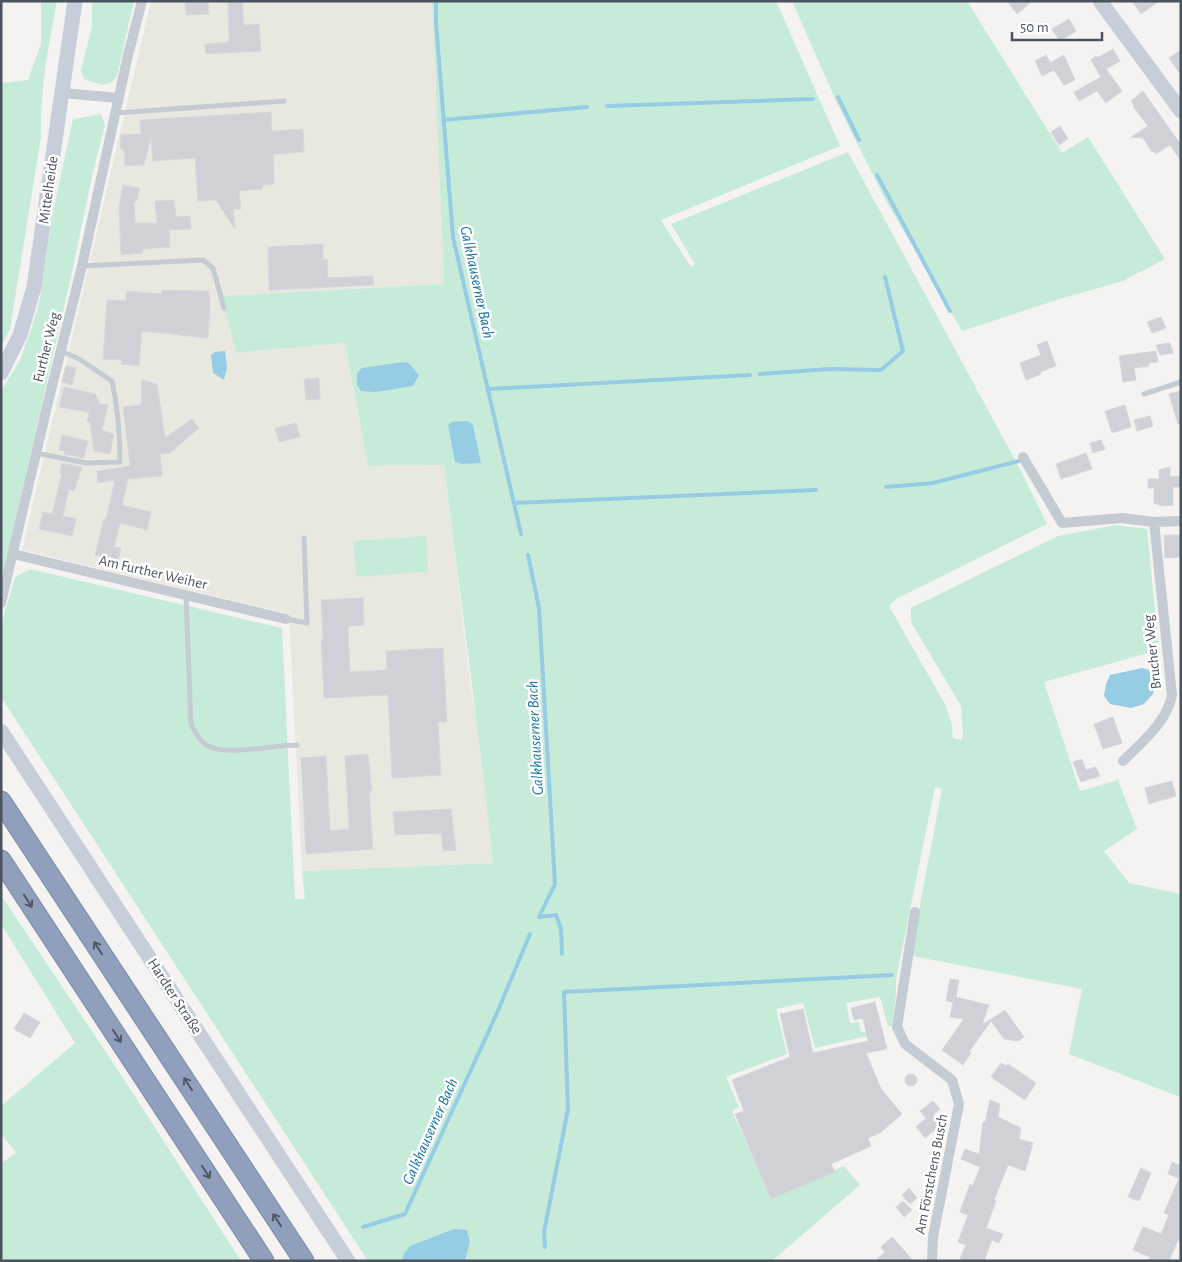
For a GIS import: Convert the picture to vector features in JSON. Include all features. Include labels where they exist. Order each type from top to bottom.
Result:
[{"type":"highway","points":[[1,801],[304,1261]]},
{"type":"highway","points":[[1,860],[264,1261]]},
{"type":"main road","name":"Mittelheide","points":[[1,373],[20,335],[34,287],[75,1]]},
{"type":"main road","points":[[1100,1],[1181,111]]},
{"type":"main road","name":"Hardter Straße","points":[[1,731],[348,1261]]},
{"type":"street","name":"Further Weg","points":[[1,603],[60,351],[82,266],[142,1]]},
{"type":"street","points":[[62,93],[119,98]]},
{"type":"street","points":[[1023,457],[1062,523],[1122,518],[1154,522],[1181,520]]},
{"type":"street","name":"Brucher Weg","points":[[1123,761],[1162,720],[1170,706],[1172,695],[1154,522]]},
{"type":"street","name":"Am Further Weiher","points":[[13,554],[286,619]]},
{"type":"street","name":"Am Förstchens Busch","points":[[915,912],[897,1027],[905,1044],[952,1080],[959,1104],[933,1237],[932,1261]]},
{"type":"lane","points":[[116,113],[284,101]]},
{"type":"lane","points":[[82,266],[203,260],[213,268],[224,308]]},
{"type":"lane","points":[[36,453],[86,463],[120,462],[118,404],[112,380],[79,359],[60,351]]},
{"type":"lane","points":[[1144,394],[1181,382]]},
{"type":"lane","points":[[286,619],[306,623],[304,538]]},
{"type":"lane","points":[[186,596],[192,724],[197,736],[207,745],[221,750],[298,745]]},
{"type":"shaded area","points":[[151,1],[432,1],[444,284],[221,296],[236,353],[345,343],[368,466],[444,465],[471,689],[480,740],[493,863],[302,871],[289,614],[22,550]]},
{"type":"green space","points":[[41,1],[57,1],[43,85],[41,137],[10,329],[1,347],[1,83],[28,80],[41,44]]},
{"type":"green space","points":[[92,1],[134,1],[117,76],[112,82],[102,85],[84,79],[81,70],[92,26]]},
{"type":"green space","points":[[432,1],[776,1],[840,146],[661,220],[691,267],[695,264],[671,224],[848,152],[1020,469],[1047,524],[896,599],[889,606],[946,706],[952,725],[953,738],[961,740],[963,735],[961,706],[911,622],[911,608],[1058,536],[1116,525],[1147,529],[1159,650],[1044,682],[1080,791],[1118,780],[1137,829],[1104,851],[1129,883],[1181,894],[1180,1097],[1069,1054],[1082,989],[912,956],[942,789],[935,787],[896,979],[892,1026],[888,1026],[880,997],[846,1003],[850,1023],[859,1022],[861,1032],[868,1032],[868,1036],[815,1048],[803,1003],[776,1009],[787,1054],[726,1077],[739,1107],[732,1111],[771,1197],[844,1166],[860,1185],[772,1261],[368,1261],[1,697],[1,625],[15,577],[30,569],[282,628],[295,899],[305,899],[302,871],[493,863],[444,465],[368,466],[345,343],[236,353],[221,296],[444,284]]},
{"type":"green space","points":[[792,1],[967,1],[1062,153],[1088,137],[1165,259],[1123,281],[1063,298],[962,331],[885,199],[836,101]]},
{"type":"green space","points":[[101,114],[105,125],[1,582],[1,391],[19,362],[39,303],[53,212],[73,119]]},
{"type":"green space","points":[[426,536],[428,572],[356,577],[353,541]]},
{"type":"green space","points":[[1,895],[114,1064],[241,1261],[1,1261],[1,1164],[16,1152],[1,1134],[1,1106],[75,1043],[1,924]]},
{"type":"water","points":[[225,351],[227,368],[224,380],[213,373],[211,355],[215,352]]},
{"type":"water","points":[[403,362],[409,363],[419,375],[413,386],[376,392],[361,391],[357,385],[357,373],[362,368]]},
{"type":"water","points":[[468,421],[473,425],[481,463],[462,464],[455,462],[448,425],[452,422]]},
{"type":"water","points":[[1142,668],[1149,670],[1155,683],[1153,694],[1144,704],[1131,708],[1110,704],[1104,696],[1110,675]]},
{"type":"water","points":[[454,1229],[467,1230],[470,1242],[465,1261],[402,1261],[404,1253],[410,1246]]},
{"type":"building","points":[[185,1],[208,1],[209,14],[186,15]]},
{"type":"building","points":[[228,1],[242,1],[244,25],[259,24],[261,51],[206,54],[205,44],[229,42]]},
{"type":"building","points":[[1007,1],[1032,1],[1017,14]]},
{"type":"building","points":[[1132,1],[1159,1],[1141,14]]},
{"type":"building","points":[[1069,19],[1076,31],[1060,41],[1052,29]]},
{"type":"building","points":[[1113,49],[1120,61],[1106,69],[1122,91],[1106,103],[1097,91],[1079,101],[1074,92],[1101,77],[1091,60]]},
{"type":"building","points":[[1181,50],[1181,75],[1169,58]]},
{"type":"building","points":[[1046,55],[1050,63],[1064,55],[1075,80],[1064,85],[1054,70],[1042,76],[1035,61]]},
{"type":"building","points":[[1143,91],[1181,145],[1181,161],[1170,145],[1156,154],[1154,151],[1152,152],[1143,138],[1131,137],[1148,126],[1131,101]]},
{"type":"building","points":[[271,112],[272,131],[303,129],[304,152],[273,154],[274,184],[263,185],[262,189],[239,191],[241,209],[233,209],[235,229],[216,200],[198,201],[195,158],[153,161],[151,137],[144,165],[125,166],[124,150],[121,150],[120,135],[141,134],[140,120]]},
{"type":"building","points":[[1060,126],[1068,139],[1059,145],[1051,132]]},
{"type":"building","points":[[123,185],[140,188],[136,202],[134,202],[135,223],[157,223],[155,201],[174,200],[176,217],[190,216],[191,229],[169,230],[170,247],[143,249],[143,253],[121,255],[119,207]]},
{"type":"building","points":[[323,244],[323,260],[327,259],[328,278],[373,276],[374,285],[269,290],[268,247]]},
{"type":"building","points":[[162,290],[209,291],[208,338],[142,331],[139,366],[121,364],[122,360],[103,359],[107,300],[126,301],[127,291],[161,294]]},
{"type":"building","points":[[1161,317],[1166,328],[1152,333],[1147,322]]},
{"type":"building","points":[[1047,341],[1056,366],[1026,380],[1020,363],[1041,355],[1037,345]]},
{"type":"building","points":[[1170,343],[1173,353],[1160,355],[1156,345]]},
{"type":"building","points":[[1156,351],[1158,362],[1149,363],[1149,366],[1134,368],[1136,380],[1123,382],[1119,356]]},
{"type":"building","points":[[66,366],[76,368],[72,385],[62,382]]},
{"type":"building","points":[[319,378],[320,399],[306,400],[304,379]]},
{"type":"building","points":[[142,380],[157,384],[165,438],[192,419],[199,428],[170,453],[160,454],[162,476],[128,479],[122,505],[151,512],[147,530],[120,523],[114,547],[121,548],[118,560],[95,555],[115,480],[98,483],[97,471],[130,466],[123,407],[141,405]]},
{"type":"building","points":[[64,387],[95,394],[100,404],[108,405],[102,430],[114,434],[110,454],[94,451],[90,422],[87,422],[89,412],[59,407]]},
{"type":"building","points":[[1181,391],[1181,424],[1178,424],[1169,394]]},
{"type":"building","points":[[1125,405],[1131,427],[1112,433],[1105,411]]},
{"type":"building","points":[[1150,416],[1153,426],[1137,431],[1134,420]]},
{"type":"building","points":[[296,423],[300,437],[279,442],[275,428]]},
{"type":"building","points":[[62,435],[88,441],[84,458],[64,454],[65,451],[59,450]]},
{"type":"building","points":[[1101,440],[1105,449],[1093,453],[1090,443]]},
{"type":"building","points":[[1086,453],[1092,469],[1061,479],[1056,464]]},
{"type":"building","points":[[62,463],[82,467],[74,491],[69,489],[63,516],[76,519],[72,536],[39,529],[43,512],[52,514],[62,473],[60,473]]},
{"type":"building","points":[[1170,467],[1170,477],[1180,476],[1181,487],[1173,487],[1173,505],[1162,506],[1154,503],[1154,488],[1148,488],[1148,479],[1159,479],[1159,470]]},
{"type":"building","points":[[1164,535],[1181,535],[1181,557],[1165,558]]},
{"type":"building","points":[[363,598],[364,625],[348,626],[350,672],[387,670],[386,651],[443,648],[447,722],[438,722],[441,775],[392,778],[388,695],[324,698],[321,600]]},
{"type":"building","points":[[1113,717],[1122,743],[1103,749],[1094,724]]},
{"type":"building","points":[[368,754],[372,791],[369,791],[373,849],[306,854],[301,758],[326,756],[330,831],[349,829],[345,756]]},
{"type":"building","points":[[1082,759],[1086,770],[1096,767],[1100,776],[1081,782],[1073,762]]},
{"type":"building","points":[[1172,781],[1176,796],[1149,804],[1145,788]]},
{"type":"building","points":[[451,809],[456,850],[443,851],[441,833],[395,835],[393,812]]},
{"type":"building","points":[[950,979],[959,980],[956,997],[989,1005],[982,1025],[1005,1010],[1024,1037],[1018,1041],[1004,1039],[991,1021],[969,1052],[971,1053],[963,1065],[942,1050],[964,1019],[950,1017],[953,1002],[946,1001]]},
{"type":"building","points":[[875,1002],[887,1049],[866,1053],[881,1089],[902,1114],[880,1133],[868,1138],[871,1146],[831,1164],[835,1172],[771,1199],[735,1114],[744,1111],[732,1080],[790,1057],[780,1014],[803,1009],[813,1053],[868,1041],[863,1018],[854,1020],[851,1008]]},
{"type":"building","points":[[24,1013],[40,1022],[30,1038],[14,1029]]},
{"type":"building","points":[[1001,1063],[1006,1066],[1008,1064],[1036,1083],[1025,1100],[991,1077]]},
{"type":"building","points":[[913,1074],[916,1075],[916,1085],[909,1086],[906,1085],[905,1078],[906,1075]]},
{"type":"building","points":[[990,1100],[1000,1104],[998,1117],[1021,1128],[1019,1139],[1033,1143],[1025,1171],[1008,1165],[994,1200],[996,1201],[986,1228],[1003,1234],[999,1243],[992,1240],[984,1261],[959,1261],[966,1245],[958,1242],[968,1215],[960,1212],[970,1184],[973,1186],[980,1167],[961,1159],[965,1149],[979,1154],[983,1122],[985,1122]]},
{"type":"building","points":[[933,1101],[940,1109],[933,1115],[941,1125],[925,1138],[916,1127],[926,1118],[920,1111]]},
{"type":"building","points":[[1172,1162],[1181,1166],[1178,1178],[1168,1174]]},
{"type":"building","points":[[1141,1168],[1151,1173],[1139,1201],[1128,1197]]},
{"type":"building","points":[[1181,1174],[1181,1240],[1178,1240],[1169,1261],[1148,1261],[1150,1257],[1133,1250],[1143,1227],[1161,1234],[1169,1215],[1164,1213]]},
{"type":"building","points":[[909,1188],[917,1198],[910,1204],[902,1195]]},
{"type":"building","points":[[903,1201],[912,1210],[904,1217],[896,1207]]},
{"type":"building","points":[[892,1237],[913,1261],[875,1261],[885,1252],[881,1247]]},
{"type":"waterway","name":"Galkhauserner Bach","points":[[436,1],[436,23],[453,237],[521,534]]},
{"type":"waterway","points":[[838,97],[859,140]]},
{"type":"waterway","points":[[607,106],[813,99]]},
{"type":"waterway","points":[[443,120],[587,107]]},
{"type":"waterway","points":[[877,175],[950,311]]},
{"type":"waterway","points":[[760,374],[830,369],[881,370],[903,351],[885,277]]},
{"type":"waterway","points":[[488,389],[750,375]]},
{"type":"waterway","points":[[886,487],[933,483],[1019,461]]},
{"type":"waterway","points":[[514,503],[816,490]]},
{"type":"waterway","name":"Galkhauserner Bach","points":[[528,555],[539,608],[555,884],[539,917]]},
{"type":"waterway","points":[[539,917],[556,915],[561,929],[562,954]]},
{"type":"waterway","name":"Galkhauserner Bach","points":[[363,1227],[405,1214],[497,1013],[530,934]]},
{"type":"waterway","points":[[545,1247],[544,1232],[568,1109],[564,992],[892,975]]}]
